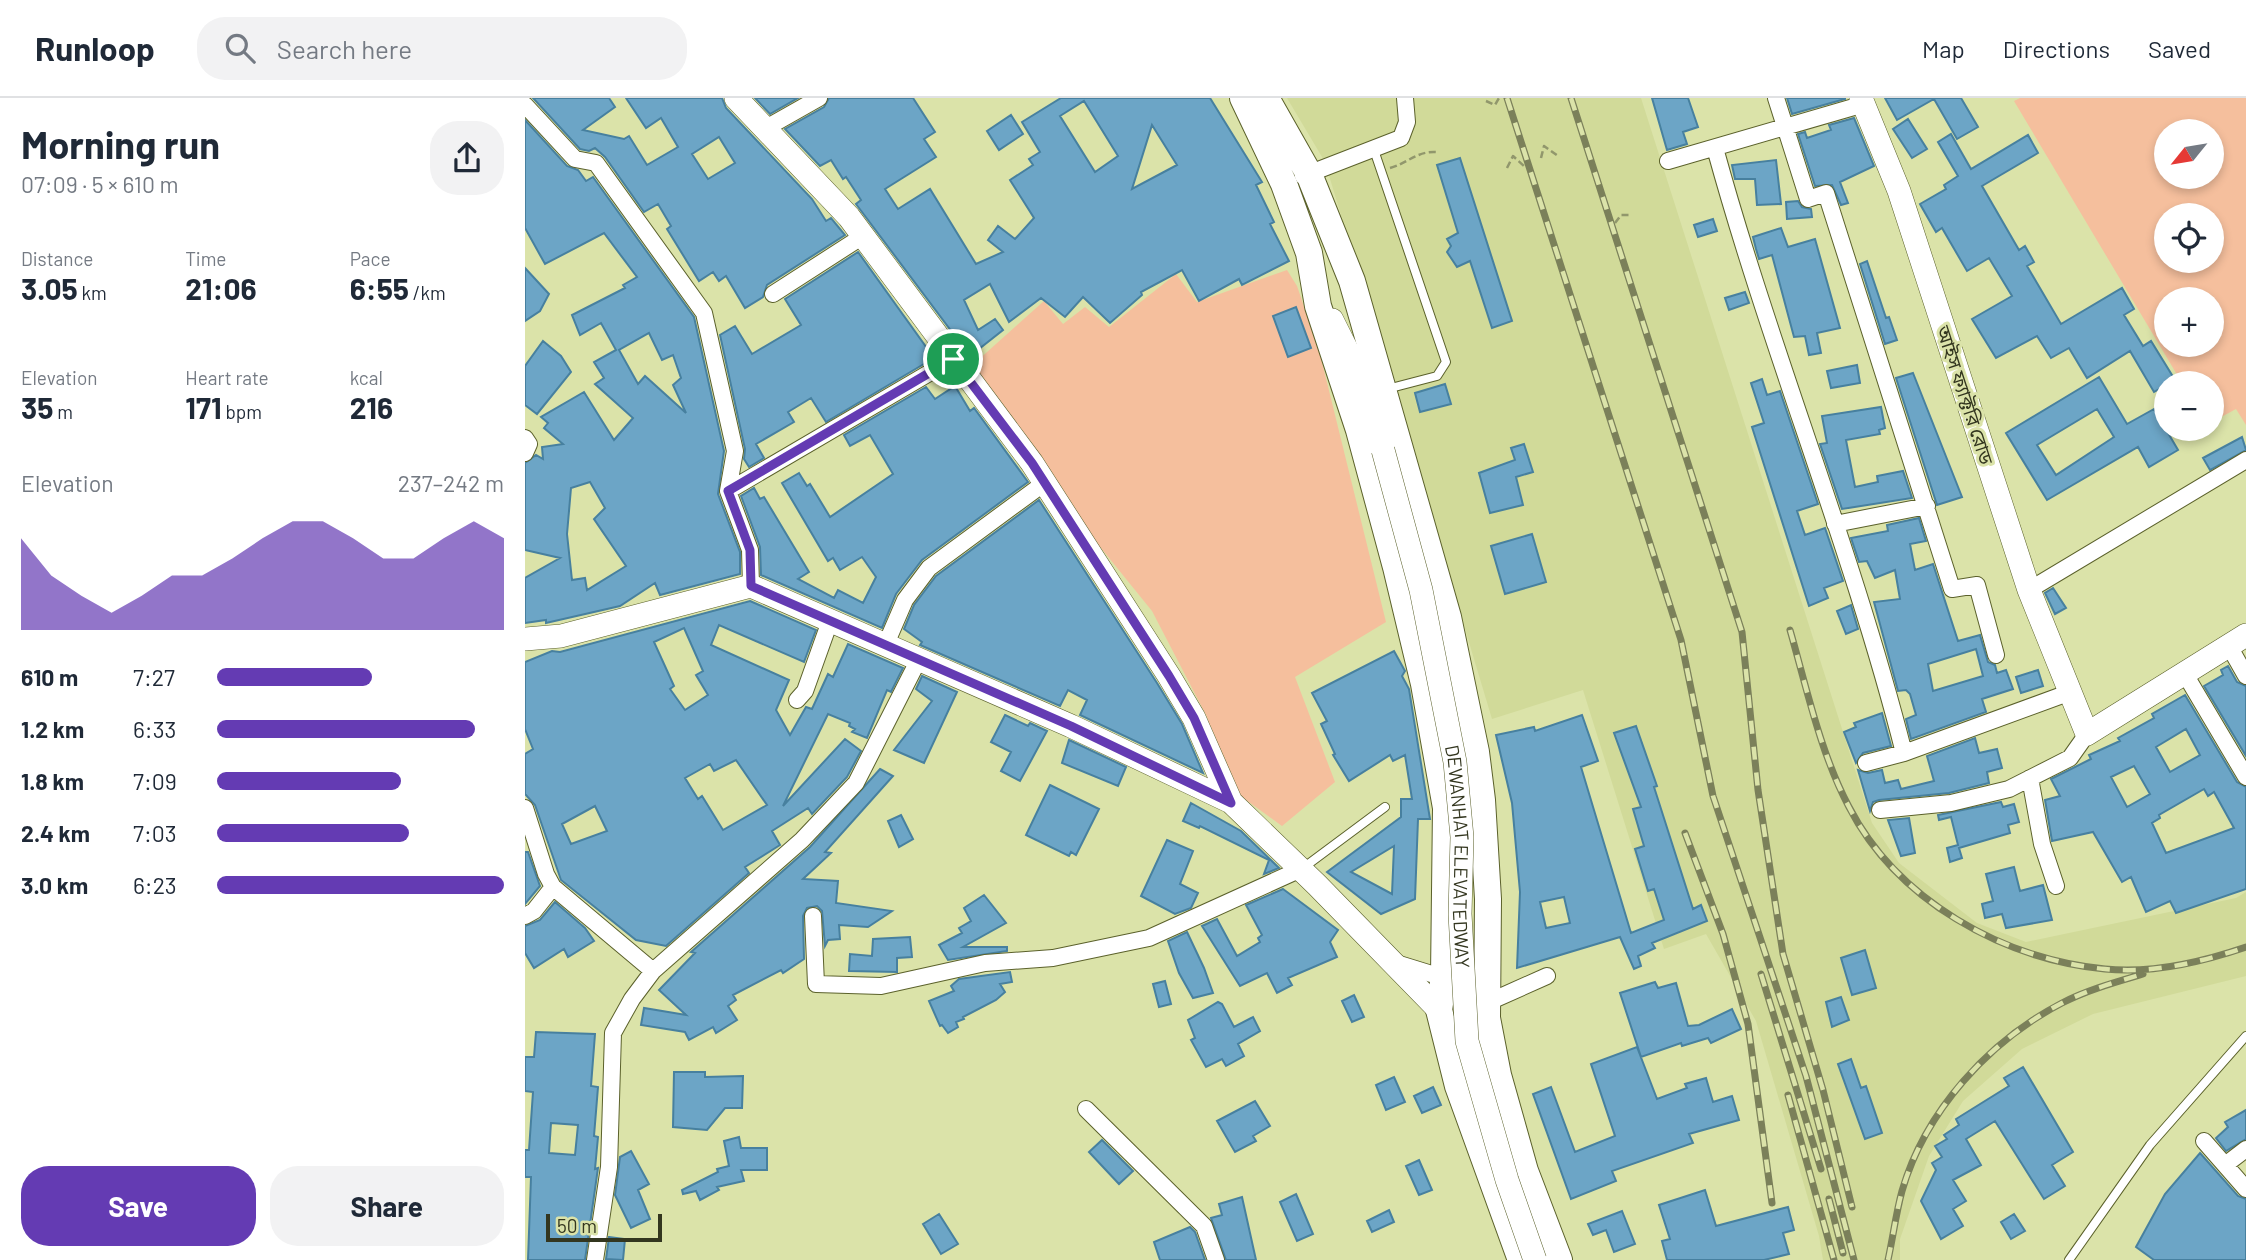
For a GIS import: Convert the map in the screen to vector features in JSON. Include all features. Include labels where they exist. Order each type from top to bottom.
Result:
[{"type":"main road","points":[[1243,98],[1284,184],[1309,253],[1318,306],[1363,442],[1424,684],[1446,808],[1444,976],[1439,1010],[1458,1086],[1521,1260]]},
{"type":"main road","points":[[1266,98],[1309,174],[1352,281],[1433,557],[1476,752],[1488,899],[1486,1001],[1498,1074],[1522,1159],[1559,1260]]},
{"type":"street","points":[[736,98],[863,236],[1032,463],[1194,718],[1231,803]]},
{"type":"street","points":[[766,128],[819,98]]},
{"type":"street","points":[[1284,184],[1401,138],[1407,122],[1405,98]]},
{"type":"street","points":[[1776,98],[1808,199],[1826,193],[1952,589],[1977,585],[1996,655]]},
{"type":"street","points":[[1668,161],[1784,129],[1863,101]]},
{"type":"street","name":"আইস ফ্যাক্টরি রোড","points":[[1863,101],[1899,191],[2029,590],[2068,693],[2087,734]]},
{"type":"street","points":[[525,105],[575,159],[596,163],[704,313],[735,451],[728,491],[750,550],[751,586]]},
{"type":"street","points":[[1716,148],[1744,252],[1885,678],[1904,753]]},
{"type":"street","points":[[773,294],[863,236]]},
{"type":"street","name":"DEWANHAT ELEVATEDWAY","points":[[1352,281],[1358,331],[1383,450],[1420,590],[1455,762],[1462,838],[1460,914],[1467,1041],[1507,1180],[1535,1260]]},
{"type":"street","name":"DEWANHAT ELEVATEDWAY","points":[[1314,286],[1350,356],[1383,450]]},
{"type":"street","points":[[728,491],[953,359]]},
{"type":"street","points":[[525,439],[529,444],[525,453]]},
{"type":"street","points":[[2029,590],[2246,460]]},
{"type":"street","points":[[886,644],[905,600],[929,568],[1043,484]]},
{"type":"street","points":[[1835,524],[1927,506]]},
{"type":"street","points":[[525,639],[561,636],[751,586],[1071,726],[1231,803],[1301,869],[1439,1010]]},
{"type":"street","points":[[797,699],[805,691],[830,621]]},
{"type":"street","points":[[1880,810],[1984,796],[2030,778],[2070,758],[2087,734],[2237,640],[2246,676]]},
{"type":"street","points":[[595,1260],[609,1167],[613,1033],[653,971],[803,840],[856,783],[919,659]]},
{"type":"street","points":[[2185,674],[2246,777]]},
{"type":"street","points":[[1866,764],[1904,753],[2068,693]]},
{"type":"street","points":[[2030,778],[2042,844],[2056,886]]},
{"type":"street","points":[[525,808],[545,874],[553,887],[653,971]]},
{"type":"street","points":[[813,916],[816,984],[881,986],[985,963],[1053,958],[1149,938],[1301,869]]},
{"type":"street","points":[[525,916],[534,911],[553,887]]},
{"type":"street","points":[[1390,962],[1444,976],[1486,1001],[1547,976]]},
{"type":"street","points":[[1086,1109],[1204,1226],[1216,1260]]},
{"type":"street","points":[[2204,1141],[2246,1189]]},
{"type":"street","points":[[2225,1165],[2246,1149]]},
{"type":"lane","points":[[1374,150],[1446,362],[1437,376],[1383,391]]},
{"type":"lane","points":[[1301,869],[1385,807]]},
{"type":"lane","points":[[2069,1260],[2150,1144],[2246,1036]]},
{"type":"path","points":[[1486,101],[1495,105],[1499,98]]},
{"type":"path","points":[[1541,158],[1543,146],[1558,156]]},
{"type":"path","points":[[1380,170],[1404,164],[1420,151],[1436,152]]},
{"type":"path","points":[[1507,168],[1513,156],[1524,166]]},
{"type":"path","points":[[1615,223],[1621,215],[1631,215]]},
{"type":"shaded area","points":[[1287,98],[1641,98],[1872,823],[1899,863],[1977,923],[2026,942],[2236,898],[2246,892],[2246,976],[2093,1014],[2022,1049],[1963,1101],[1929,1156],[1900,1239],[1900,1260],[1823,1260],[1819,1236],[1756,1021],[1706,934],[1664,949],[1583,690],[1492,719],[1325,162]],"holes":[[[1460,158],[1512,321],[1491,327],[1470,261],[1457,266],[1447,252],[1451,246],[1447,239],[1458,233],[1437,166]],[[1512,461],[1522,504],[1509,507],[1500,464]],[[1532,534],[1546,582],[1505,594],[1491,546]]]},
{"type":"shaded area","points":[[2020,98],[2246,98],[2246,425],[2236,409],[2224,416],[2224,371],[2175,371],[2167,357],[2224,357],[2224,287],[2154,287],[2154,336],[2014,101]]},
{"type":"shaded area","points":[[1287,270],[1297,286],[1319,350],[1386,622],[1295,677],[1335,782],[1282,826],[1235,792],[1206,715],[1152,611],[1088,532],[967,370],[1044,301],[1063,324],[1085,307],[1109,327],[1176,274],[1197,302]]},
{"type":"building","points":[[533,98],[609,98],[615,107],[583,130],[624,139],[629,136],[647,165],[678,147],[661,118],[646,128],[626,98],[722,98],[726,108],[812,199],[826,221],[831,218],[845,235],[767,285],[763,297],[745,308],[726,276],[719,281],[713,272],[699,281],[667,229],[671,226],[658,204],[644,212],[605,157],[595,148],[589,151],[580,149]],"holes":[[[719,137],[735,163],[708,179],[692,154]]]},
{"type":"building","points":[[755,98],[798,98],[770,114]]},
{"type":"building","points":[[829,98],[913,98],[935,132],[924,139],[936,157],[885,189],[898,209],[930,189],[976,264],[1003,252],[988,240],[998,226],[1015,239],[1034,218],[1010,180],[1033,165],[1029,159],[1040,152],[1022,122],[1061,98],[1210,98],[1262,182],[1256,185],[1274,222],[1270,224],[1289,261],[1242,285],[1239,279],[1199,301],[1182,270],[1141,292],[1142,295],[1110,323],[1083,297],[1065,317],[1041,298],[1009,322],[990,284],[964,300],[978,330],[995,319],[1003,330],[970,356],[856,204],[861,200],[846,177],[843,179],[831,160],[820,166],[785,129],[824,107]],"holes":[[[1084,101],[1118,156],[1095,172],[1060,116]],[[1152,125],[1177,165],[1132,189]]]},
{"type":"building","points":[[1652,98],[1688,98],[1698,127],[1683,132],[1687,144],[1667,150]]},
{"type":"building","points":[[1787,98],[1845,98],[1845,99],[1792,114]]},
{"type":"building","points":[[1885,98],[1961,98],[1978,127],[1957,139],[1934,99],[1897,120]]},
{"type":"building","points":[[1011,115],[1023,134],[999,150],[987,131]]},
{"type":"building","points":[[1854,118],[1874,166],[1840,182],[1848,203],[1841,205],[1832,185],[1815,186],[1798,134],[1805,132],[1807,138],[1831,130],[1829,125]]},
{"type":"building","points":[[1908,119],[1927,149],[1912,158],[1893,129]]},
{"type":"building","points":[[525,120],[567,166],[578,170],[586,181],[593,177],[694,317],[724,451],[718,494],[740,552],[740,574],[660,595],[655,583],[620,606],[546,623],[546,620],[525,623],[525,578],[560,558],[525,550],[525,463],[536,455],[543,459],[542,447],[563,444],[544,428],[548,423],[541,417],[584,392],[614,440],[633,418],[595,384],[604,378],[594,362],[616,350],[601,323],[580,335],[572,315],[625,288],[623,285],[637,277],[604,233],[545,264],[525,228]],"holes":[[[649,333],[662,360],[673,355],[681,378],[673,385],[686,413],[645,376],[638,384],[619,350]],[[590,482],[605,508],[594,519],[626,566],[587,590],[585,578],[572,580],[567,534],[571,488]]]},
{"type":"building","points":[[1951,134],[1971,169],[2028,135],[2038,153],[1982,186],[2019,250],[2025,246],[2034,262],[2027,266],[2061,324],[2122,288],[2134,309],[2124,315],[2143,346],[2151,341],[2154,357],[2161,357],[2169,371],[2154,371],[2154,392],[2130,351],[2087,378],[2069,348],[2051,358],[2037,336],[1996,358],[1972,319],[2012,296],[1989,258],[1967,271],[1942,228],[1936,232],[1920,204],[1946,189],[1944,185],[1958,176],[1938,142]]},
{"type":"building","points":[[1460,158],[1512,321],[1492,328],[1470,261],[1457,267],[1447,252],[1451,246],[1447,239],[1458,233],[1437,165]]},
{"type":"building","points":[[1776,160],[1781,204],[1757,205],[1755,179],[1735,179],[1732,165]]},
{"type":"building","points":[[1798,201],[1802,207],[1811,209],[1812,217],[1787,219],[1786,202]]},
{"type":"building","points":[[1713,219],[1717,231],[1698,237],[1694,225]]},
{"type":"building","points":[[1781,228],[1788,247],[1815,239],[1840,328],[1817,333],[1821,353],[1809,355],[1805,336],[1794,337],[1772,255],[1759,259],[1753,237]]},
{"type":"building","points":[[858,252],[934,358],[826,422],[811,398],[788,412],[794,422],[756,444],[764,458],[749,467],[744,459],[745,449],[720,335],[735,326],[752,354],[801,325],[785,299]]},
{"type":"building","points":[[1867,261],[1886,318],[1889,317],[1897,340],[1885,344],[1860,264]]},
{"type":"building","points":[[525,268],[549,294],[540,311],[525,321]]},
{"type":"building","points":[[1745,292],[1749,303],[1729,310],[1725,298]]},
{"type":"building","points":[[1296,307],[1311,348],[1288,357],[1273,316]]},
{"type":"building","points":[[543,341],[561,356],[571,372],[537,414],[525,405],[525,366]]},
{"type":"building","points":[[1857,365],[1860,383],[1831,388],[1827,371]]},
{"type":"building","points":[[1913,373],[1962,497],[1937,505],[1896,378]]},
{"type":"building","points":[[2099,377],[2127,424],[2154,409],[2154,441],[2173,441],[2178,450],[2149,467],[2138,447],[2047,500],[2006,433]],"holes":[[[2097,409],[2114,437],[2056,475],[2037,445]]]},
{"type":"building","points":[[1762,379],[1767,395],[1780,391],[1818,504],[1797,511],[1805,535],[1825,528],[1843,581],[1824,588],[1828,598],[1809,606],[1752,427],[1764,423],[1751,383]]},
{"type":"building","points":[[1445,384],[1451,404],[1420,412],[1415,393]]},
{"type":"building","points":[[955,386],[970,411],[974,408],[1028,482],[922,560],[896,594],[882,628],[761,575],[760,547],[741,496],[754,488],[760,499],[764,497],[809,572],[798,579],[834,598],[838,590],[863,603],[876,577],[862,557],[840,570],[833,558],[828,561],[782,483],[799,473],[807,486],[810,484],[830,517],[893,474],[870,435],[850,446],[844,435],[926,387],[935,399]]},
{"type":"building","points":[[1881,407],[1885,428],[1879,430],[1880,434],[1846,440],[1855,487],[1878,482],[1877,476],[1903,471],[1912,498],[1842,509],[1820,444],[1827,443],[1822,416]]},
{"type":"building","points":[[2242,437],[2246,450],[2210,470],[2203,458]]},
{"type":"building","points":[[1524,444],[1533,472],[1516,477],[1523,505],[1490,513],[1479,473],[1515,460],[1511,448]]},
{"type":"building","points":[[1039,500],[1182,724],[1203,773],[1080,715],[1087,700],[1068,690],[1060,706],[920,645],[922,642],[904,629],[914,605],[936,576]]},
{"type":"building","points":[[1919,518],[1926,541],[1910,544],[1915,570],[1933,564],[1958,641],[1980,635],[1988,662],[1995,665],[1997,673],[2006,670],[2013,689],[1982,699],[1986,712],[1911,739],[1906,719],[1916,715],[1910,694],[1906,690],[1898,691],[1874,602],[1900,599],[1895,570],[1875,578],[1867,561],[1859,562],[1851,538],[1888,531],[1887,525]],"holes":[[[1976,649],[1983,676],[1933,691],[1928,664]]]},
{"type":"building","points":[[1532,534],[1546,582],[1505,594],[1491,546]]},
{"type":"building","points":[[2053,588],[2066,608],[2055,614],[2045,593]]},
{"type":"building","points":[[750,601],[816,630],[804,662],[719,625],[711,645],[789,680],[776,710],[790,735],[806,707],[812,709],[828,674],[833,677],[848,644],[903,668],[891,692],[887,690],[867,738],[852,732],[855,729],[849,726],[850,723],[828,714],[783,806],[845,739],[861,751],[847,777],[812,814],[808,808],[772,831],[780,845],[745,867],[749,873],[666,946],[636,940],[561,880],[535,805],[525,794],[525,754],[533,749],[525,729],[525,662],[552,651],[560,652]],"holes":[[[684,628],[703,671],[696,675],[708,695],[685,710],[670,689],[674,686],[654,642]],[[736,760],[767,805],[723,830],[702,796],[698,799],[685,778],[710,764],[714,771]],[[595,806],[607,831],[571,844],[562,824]]]},
{"type":"building","points":[[1851,605],[1858,629],[1846,634],[1837,611]]},
{"type":"building","points":[[1394,651],[1405,671],[1402,676],[1409,689],[1430,819],[1418,819],[1415,899],[1381,914],[1327,872],[1401,817],[1401,799],[1412,799],[1405,755],[1393,761],[1390,755],[1349,781],[1333,755],[1335,754],[1321,724],[1327,721],[1312,693]],"holes":[[[1394,846],[1392,894],[1351,872]]]},
{"type":"building","points":[[2228,666],[2237,682],[2246,686],[2246,756],[2204,686],[2223,675],[2221,670]]},
{"type":"building","points":[[2038,670],[2043,686],[2021,693],[2016,677]]},
{"type":"building","points":[[922,676],[957,692],[924,763],[894,750],[932,701],[916,689]]},
{"type":"building","points":[[2185,695],[2237,782],[2246,787],[2246,889],[2176,913],[2170,901],[2146,912],[2131,877],[2122,882],[2093,832],[2052,841],[2045,800],[2060,796],[2051,779],[2091,759],[2089,755],[2120,741],[2118,738],[2154,718],[2152,714]],"holes":[[[2186,729],[2200,755],[2170,772],[2156,747]],[[2134,766],[2150,794],[2127,807],[2111,777]],[[2204,789],[2208,796],[2214,792],[2234,828],[2166,853],[2152,823],[2160,818],[2159,815]]]},
{"type":"building","points":[[1882,713],[1891,746],[1863,753],[1856,763],[1844,732],[1856,727],[1854,723]]},
{"type":"building","points":[[1005,715],[1047,731],[1020,781],[1001,771],[1011,752],[991,742]]},
{"type":"building","points":[[1582,715],[1598,761],[1581,767],[1631,933],[1664,920],[1654,889],[1648,891],[1635,849],[1644,846],[1633,809],[1641,807],[1614,733],[1636,726],[1657,786],[1654,787],[1693,909],[1701,905],[1707,921],[1652,943],[1655,948],[1638,956],[1641,966],[1634,969],[1620,937],[1517,968],[1520,892],[1512,803],[1496,735],[1534,727],[1535,731]],"holes":[[[1564,897],[1570,923],[1546,928],[1540,902]]]},
{"type":"building","points":[[1975,738],[1979,753],[1997,749],[2002,768],[1987,772],[1989,783],[1949,793],[1879,800],[1873,802],[1870,811],[1858,770],[1868,773],[1882,770],[1885,783],[1898,780],[1901,789],[1934,781],[1927,756]]},
{"type":"building","points":[[1069,740],[1126,767],[1118,786],[1062,763]]},
{"type":"building","points":[[880,769],[893,776],[825,852],[831,853],[803,879],[838,881],[836,903],[892,911],[868,927],[839,925],[840,939],[828,940],[825,946],[822,911],[817,906],[807,908],[803,916],[804,959],[783,973],[781,970],[733,995],[736,1000],[728,1006],[737,1020],[716,1033],[713,1027],[689,1040],[685,1032],[641,1025],[644,1008],[686,1015],[659,990],[695,953],[691,952],[810,847]]},
{"type":"building","points":[[1050,785],[1099,809],[1076,855],[1071,852],[1069,856],[1026,835]]},
{"type":"building","points":[[2001,802],[2003,807],[2014,804],[2019,822],[2008,825],[2010,833],[1959,848],[1962,858],[1950,862],[1947,848],[1958,845],[1951,817],[1939,820],[1938,815]]},
{"type":"building","points":[[1191,803],[1241,831],[1279,868],[1264,874],[1269,860],[1200,826],[1199,828],[1183,821]]},
{"type":"building","points":[[901,815],[913,839],[899,847],[888,821]]},
{"type":"building","points":[[1909,818],[1915,853],[1901,856],[1888,820]]},
{"type":"building","points":[[1167,840],[1193,851],[1180,884],[1198,893],[1191,908],[1175,914],[1141,896]]},
{"type":"building","points":[[525,852],[528,852],[540,886],[525,904]]},
{"type":"building","points":[[2014,867],[2020,891],[2043,885],[2052,920],[2006,928],[2002,914],[1985,918],[1982,904],[1993,901],[1986,874]]},
{"type":"building","points":[[1283,889],[1338,930],[1330,942],[1337,957],[1288,978],[1292,985],[1277,993],[1267,973],[1240,986],[1202,926],[1217,919],[1237,956],[1260,942],[1258,938],[1262,935],[1246,905]]},
{"type":"building","points":[[984,895],[1006,923],[963,947],[1007,947],[1007,951],[948,960],[939,945],[962,933],[959,928],[971,921],[964,908]]},
{"type":"building","points":[[555,902],[585,928],[594,941],[568,957],[564,949],[534,968],[525,953],[525,926],[540,920]]},
{"type":"building","points":[[1187,932],[1213,993],[1193,998],[1179,973],[1168,941]]},
{"type":"building","points":[[910,937],[912,957],[897,958],[897,972],[849,971],[850,954],[872,956],[873,939]]},
{"type":"building","points":[[1865,950],[1876,988],[1852,995],[1841,958]]},
{"type":"building","points":[[1010,972],[1012,982],[1000,984],[1005,992],[996,1000],[963,1017],[964,1019],[956,1022],[958,1027],[948,1033],[940,1026],[929,1001],[954,991],[951,986],[959,979]]},
{"type":"building","points":[[1165,981],[1171,1004],[1159,1007],[1153,984]]},
{"type":"building","points":[[1655,982],[1658,988],[1676,983],[1688,1026],[1699,1025],[1732,1009],[1741,1029],[1711,1043],[1708,1038],[1682,1046],[1681,1043],[1641,1057],[1620,993]]},
{"type":"building","points":[[1354,995],[1364,1017],[1352,1022],[1342,1001]]},
{"type":"building","points":[[1841,997],[1849,1020],[1832,1027],[1826,1002]]},
{"type":"building","points":[[1218,1002],[1222,1004],[1234,1027],[1253,1017],[1260,1031],[1238,1044],[1244,1056],[1226,1066],[1222,1059],[1206,1067],[1191,1040],[1195,1038],[1188,1020]]},
{"type":"building","points":[[536,1032],[595,1034],[591,1086],[598,1087],[594,1136],[598,1137],[595,1169],[598,1168],[585,1260],[528,1260],[531,1177],[525,1177],[525,1150],[529,1150],[533,1092],[525,1091],[525,1057],[534,1057]],"holes":[[[551,1123],[578,1125],[575,1155],[549,1153]]]},
{"type":"building","points":[[1637,1047],[1657,1099],[1687,1088],[1685,1084],[1706,1078],[1713,1102],[1732,1096],[1739,1120],[1689,1134],[1693,1143],[1612,1171],[1616,1181],[1571,1199],[1533,1094],[1551,1087],[1575,1152],[1615,1136],[1591,1064]]},
{"type":"building","points":[[1851,1059],[1861,1088],[1866,1086],[1882,1133],[1865,1139],[1838,1064]]},
{"type":"building","points":[[2023,1067],[2073,1152],[2052,1165],[2065,1186],[2044,1199],[1995,1121],[1966,1139],[1981,1165],[1953,1180],[1966,1201],[1953,1209],[1963,1226],[1941,1239],[1921,1201],[1936,1170],[1932,1163],[1942,1157],[1935,1146],[1947,1139],[1944,1135],[1959,1125],[1956,1119],[2009,1086],[2004,1078]]},
{"type":"building","points":[[674,1072],[705,1072],[705,1077],[743,1076],[742,1108],[725,1108],[707,1130],[673,1127]]},
{"type":"building","points":[[1394,1077],[1405,1102],[1386,1110],[1376,1085]]},
{"type":"building","points":[[1433,1087],[1441,1105],[1422,1113],[1414,1096]]},
{"type":"building","points":[[1255,1101],[1270,1126],[1253,1136],[1256,1141],[1235,1152],[1217,1121]]},
{"type":"building","points":[[2246,1110],[2246,1139],[2226,1151],[2216,1138],[2228,1127],[2225,1122]]},
{"type":"building","points":[[739,1137],[741,1148],[767,1148],[767,1170],[741,1170],[744,1181],[717,1187],[719,1190],[700,1200],[696,1191],[683,1194],[682,1190],[718,1172],[717,1169],[729,1166],[724,1141]]},
{"type":"building","points":[[1102,1140],[1133,1171],[1119,1184],[1089,1152]]},
{"type":"building","points":[[631,1151],[649,1184],[638,1190],[650,1219],[631,1228],[615,1195],[620,1157]]},
{"type":"building","points":[[2200,1153],[2238,1196],[2246,1199],[2246,1260],[2154,1260],[2136,1247],[2165,1194]]},
{"type":"building","points":[[1419,1160],[1432,1190],[1419,1195],[1406,1166]]},
{"type":"building","points":[[1705,1190],[1716,1226],[1788,1207],[1794,1230],[1783,1233],[1789,1254],[1764,1260],[1667,1260],[1662,1241],[1670,1239],[1659,1205]]},
{"type":"building","points":[[1296,1194],[1313,1234],[1297,1241],[1280,1202]]},
{"type":"building","points":[[1242,1197],[1256,1260],[1226,1260],[1211,1218],[1222,1215],[1219,1204]]},
{"type":"building","points":[[1389,1210],[1394,1222],[1372,1232],[1367,1221]]},
{"type":"building","points":[[1622,1211],[1635,1244],[1614,1252],[1606,1230],[1593,1235],[1588,1224]]},
{"type":"building","points":[[939,1214],[958,1244],[941,1254],[923,1224]]},
{"type":"building","points":[[2014,1214],[2025,1231],[2011,1239],[2001,1222]]},
{"type":"building","points":[[1190,1227],[1195,1232],[1205,1260],[1160,1260],[1154,1242]]},
{"type":"building","points":[[609,1237],[625,1239],[623,1260],[606,1259]]},
{"type":"railway","points":[[1507,98],[1681,640],[1713,796],[1806,1076],[1854,1260]]},
{"type":"railway","points":[[1571,98],[1742,632],[1758,790],[1783,954],[1823,1090],[1852,1207]]},
{"type":"railway","points":[[1790,630],[1822,742],[1849,807],[1870,840],[1895,870],[1924,896],[1956,919],[1991,938],[2028,953],[2105,969],[2141,970],[2177,966],[2246,947]]},
{"type":"railway","points":[[1685,833],[1723,934],[1748,1024],[1772,1203]]},
{"type":"railway","points":[[1761,974],[1821,1169]]},
{"type":"railway","points":[[1888,1260],[1900,1199],[1912,1162],[1926,1133],[1963,1081],[2009,1037],[2035,1019],[2081,994],[2143,974]]},
{"type":"railway","points":[[1788,1095],[1834,1260]]},
{"type":"railway","points":[[1829,1199],[1843,1253]]},
{"type":"route","points":[[953,359],[1032,463],[1043,484],[1169,676],[1194,718],[1231,803],[1071,726],[751,586],[750,550],[728,491],[953,359]]}]
